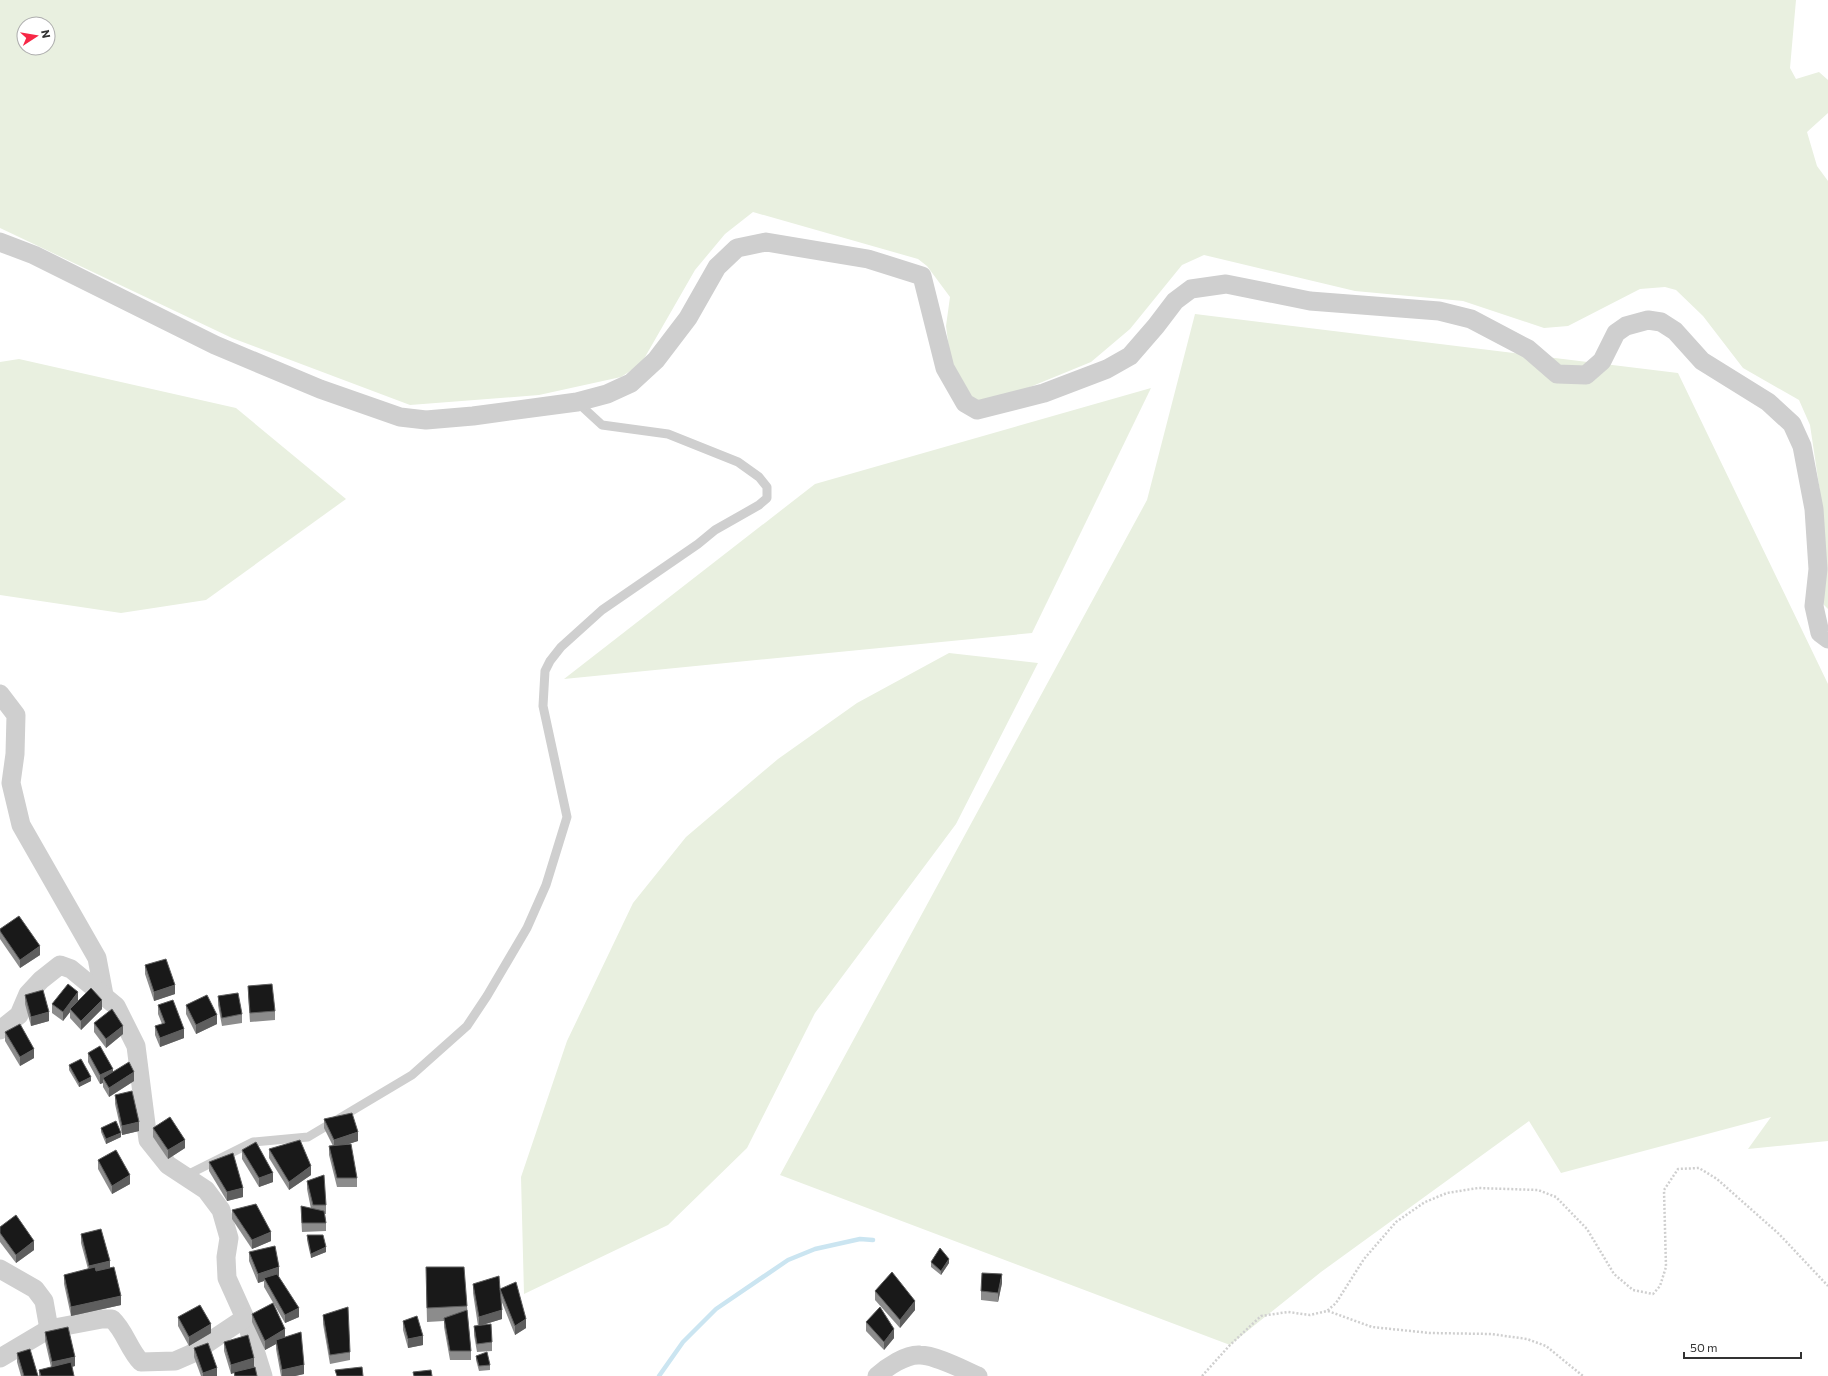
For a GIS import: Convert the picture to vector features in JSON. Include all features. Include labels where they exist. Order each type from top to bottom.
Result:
[{"type":"street","points":[[0,242],[34,255],[215,345],[320,389],[400,417],[426,420],[473,416],[577,402],[607,394],[631,383],[656,360],[688,318],[717,268],[737,248],[766,242],[868,259],[922,276],[945,368],[966,403],[977,410],[1044,393],[1107,369],[1130,356],[1175,302],[1191,289],[1226,284],[1310,301],[1439,311],[1471,319],[1528,349],[1557,374],[1586,375],[1602,361],[1616,333],[1626,326],[1648,320],[1661,322],[1675,331],[1702,361],[1768,402],[1792,424],[1802,446],[1814,508],[1818,569],[1814,606],[1820,632],[1828,639]]},
{"type":"street","points":[[0,694],[16,715],[15,754],[11,783],[21,825],[97,958],[104,995]]},
{"type":"street","points":[[0,1030],[19,1015],[28,994],[32,989],[60,965],[71,969],[116,1006],[136,1046],[148,1140],[168,1166],[206,1190],[221,1210],[229,1238],[226,1257],[227,1278],[245,1318],[263,1376]]},
{"type":"street","points":[[0,1268],[35,1289],[44,1301],[50,1329]]},
{"type":"street","points":[[0,1358],[50,1329],[102,1319],[112,1319],[117,1324],[134,1355],[141,1362],[175,1361],[191,1354],[245,1318]]},
{"type":"street","points":[[877,1376],[892,1363],[920,1354],[944,1361],[978,1376]]},
{"type":"lane","points":[[185,1176],[253,1142],[308,1137],[412,1075],[467,1026],[487,996],[527,928],[546,885],[567,817],[543,706],[545,671],[550,661],[561,647],[602,610],[698,544],[715,530],[759,505],[767,498],[767,487],[760,477],[738,462],[668,434],[602,425],[577,402]]},
{"type":"path","points":[[1202,1376],[1230,1345],[1261,1316],[1288,1312],[1310,1315],[1327,1311],[1336,1303],[1364,1259],[1396,1222],[1425,1202],[1447,1193],[1478,1188],[1538,1190],[1556,1197],[1587,1229],[1614,1274],[1632,1290],[1653,1294],[1660,1286],[1666,1267],[1664,1190],[1678,1169],[1699,1168],[1716,1179],[1779,1234],[1828,1286]]},
{"type":"path","points":[[1327,1311],[1372,1327],[1430,1333],[1491,1334],[1527,1339],[1546,1346],[1583,1376]]},
{"type":"green space","points":[[0,0],[1796,0],[1790,68],[1796,79],[1819,72],[1828,80],[1828,113],[1807,132],[1817,166],[1828,181],[1828,609],[1824,605],[1818,567],[1820,492],[1810,425],[1799,400],[1743,368],[1703,316],[1676,290],[1665,287],[1640,289],[1568,326],[1544,328],[1463,301],[1355,291],[1204,255],[1182,265],[1130,329],[1091,362],[984,406],[954,387],[946,326],[950,297],[927,266],[918,259],[753,212],[725,234],[695,270],[641,364],[621,377],[539,395],[410,405],[232,338],[0,228]]},
{"type":"green space","points":[[1195,314],[1678,373],[1828,684],[1828,1141],[1748,1149],[1771,1117],[1561,1173],[1529,1121],[1321,1272],[1230,1345],[780,1175],[1147,500]]},
{"type":"green space","points":[[19,359],[236,408],[346,499],[206,600],[121,613],[0,595],[0,362]]},
{"type":"green space","points":[[1151,388],[1032,633],[564,679],[815,484]]},
{"type":"green space","points":[[949,653],[1038,663],[956,824],[815,1013],[747,1148],[668,1225],[524,1294],[521,1177],[567,1041],[633,903],[686,837],[778,759],[857,703]]},
{"type":"building","points":[[19,916],[40,946],[20,960],[0,931],[0,929]]},
{"type":"building","points":[[166,959],[175,985],[154,992],[145,965]]},
{"type":"building","points":[[68,984],[78,992],[63,1012],[52,1004]]},
{"type":"building","points":[[272,984],[275,1011],[250,1013],[248,986]]},
{"type":"building","points":[[91,988],[102,1000],[81,1021],[70,1009]]},
{"type":"building","points":[[43,990],[49,1012],[31,1017],[25,995]]},
{"type":"building","points":[[238,993],[242,1014],[222,1018],[218,996]]},
{"type":"building","points":[[207,995],[217,1015],[196,1025],[186,1005]]},
{"type":"building","points":[[173,1000],[184,1029],[160,1038],[155,1026],[165,1023],[158,1005]]},
{"type":"building","points":[[112,1009],[123,1026],[106,1039],[94,1023]]},
{"type":"building","points":[[20,1024],[34,1049],[20,1057],[5,1032]]},
{"type":"building","points":[[100,1046],[113,1069],[100,1075],[88,1053]]},
{"type":"building","points":[[81,1059],[91,1077],[79,1083],[69,1065]]},
{"type":"building","points":[[129,1062],[134,1072],[109,1088],[103,1078]]},
{"type":"building","points":[[132,1091],[139,1122],[122,1126],[115,1095]]},
{"type":"building","points":[[352,1113],[358,1132],[334,1140],[324,1119]]},
{"type":"building","points":[[170,1117],[185,1140],[168,1150],[153,1128]]},
{"type":"building","points":[[116,1121],[121,1133],[106,1139],[101,1128]]},
{"type":"building","points":[[300,1140],[311,1166],[289,1182],[269,1149]]},
{"type":"building","points":[[256,1142],[273,1173],[259,1178],[242,1150]]},
{"type":"building","points":[[351,1144],[357,1178],[337,1178],[329,1146]]},
{"type":"building","points":[[116,1150],[130,1175],[112,1186],[98,1160]]},
{"type":"building","points":[[233,1153],[243,1188],[227,1192],[209,1162]]},
{"type":"building","points":[[324,1175],[326,1205],[313,1205],[307,1181]]},
{"type":"building","points":[[256,1204],[271,1232],[252,1240],[232,1210]]},
{"type":"building","points":[[301,1206],[324,1211],[326,1223],[302,1223]]},
{"type":"building","points":[[16,1215],[34,1241],[16,1255],[0,1233],[0,1227]]},
{"type":"building","points":[[101,1229],[110,1261],[89,1266],[81,1234]]},
{"type":"building","points":[[307,1235],[323,1235],[326,1247],[311,1254]]},
{"type":"building","points":[[275,1246],[279,1267],[258,1274],[249,1252]]},
{"type":"building","points":[[940,1248],[949,1259],[941,1271],[931,1262]]},
{"type":"building","points":[[95,1267],[96,1271],[114,1267],[121,1296],[71,1307],[64,1275]]},
{"type":"building","points":[[426,1267],[464,1267],[467,1306],[427,1308]]},
{"type":"building","points":[[892,1272],[915,1301],[900,1320],[875,1291]]},
{"type":"building","points":[[982,1273],[1002,1274],[998,1293],[981,1291]]},
{"type":"building","points":[[277,1274],[299,1308],[285,1315],[264,1278]]},
{"type":"building","points":[[499,1276],[502,1310],[479,1317],[473,1284]]},
{"type":"building","points":[[516,1282],[526,1319],[515,1326],[500,1289]]},
{"type":"building","points":[[273,1303],[285,1329],[265,1341],[252,1314]]},
{"type":"building","points":[[200,1305],[211,1324],[189,1337],[178,1317]]},
{"type":"building","points":[[348,1307],[350,1352],[330,1355],[323,1315]]},
{"type":"building","points":[[880,1307],[894,1329],[884,1342],[866,1322]]},
{"type":"building","points":[[467,1310],[471,1351],[450,1351],[444,1318]]},
{"type":"building","points":[[417,1316],[423,1336],[408,1339],[403,1321]]},
{"type":"building","points":[[491,1324],[492,1342],[477,1344],[474,1326]]},
{"type":"building","points":[[68,1327],[75,1357],[52,1362],[45,1332]]},
{"type":"building","points":[[301,1332],[304,1365],[282,1370],[276,1340]]},
{"type":"building","points":[[248,1335],[254,1358],[231,1365],[224,1342]]},
{"type":"building","points":[[208,1343],[217,1368],[203,1373],[194,1348]]},
{"type":"building","points":[[30,1349],[38,1376],[24,1376],[17,1353]]},
{"type":"building","points":[[487,1352],[490,1365],[479,1366],[476,1356]]},
{"type":"building","points":[[71,1362],[74,1376],[41,1376],[39,1370]]},
{"type":"building","points":[[255,1367],[257,1376],[235,1376],[234,1372]]},
{"type":"building","points":[[362,1367],[363,1376],[337,1376],[335,1370]]},
{"type":"building","points":[[431,1370],[432,1376],[414,1376],[413,1372]]},
{"type":"waterway","points":[[659,1376],[683,1342],[716,1309],[788,1260],[815,1249],[860,1239],[873,1240]]}]
